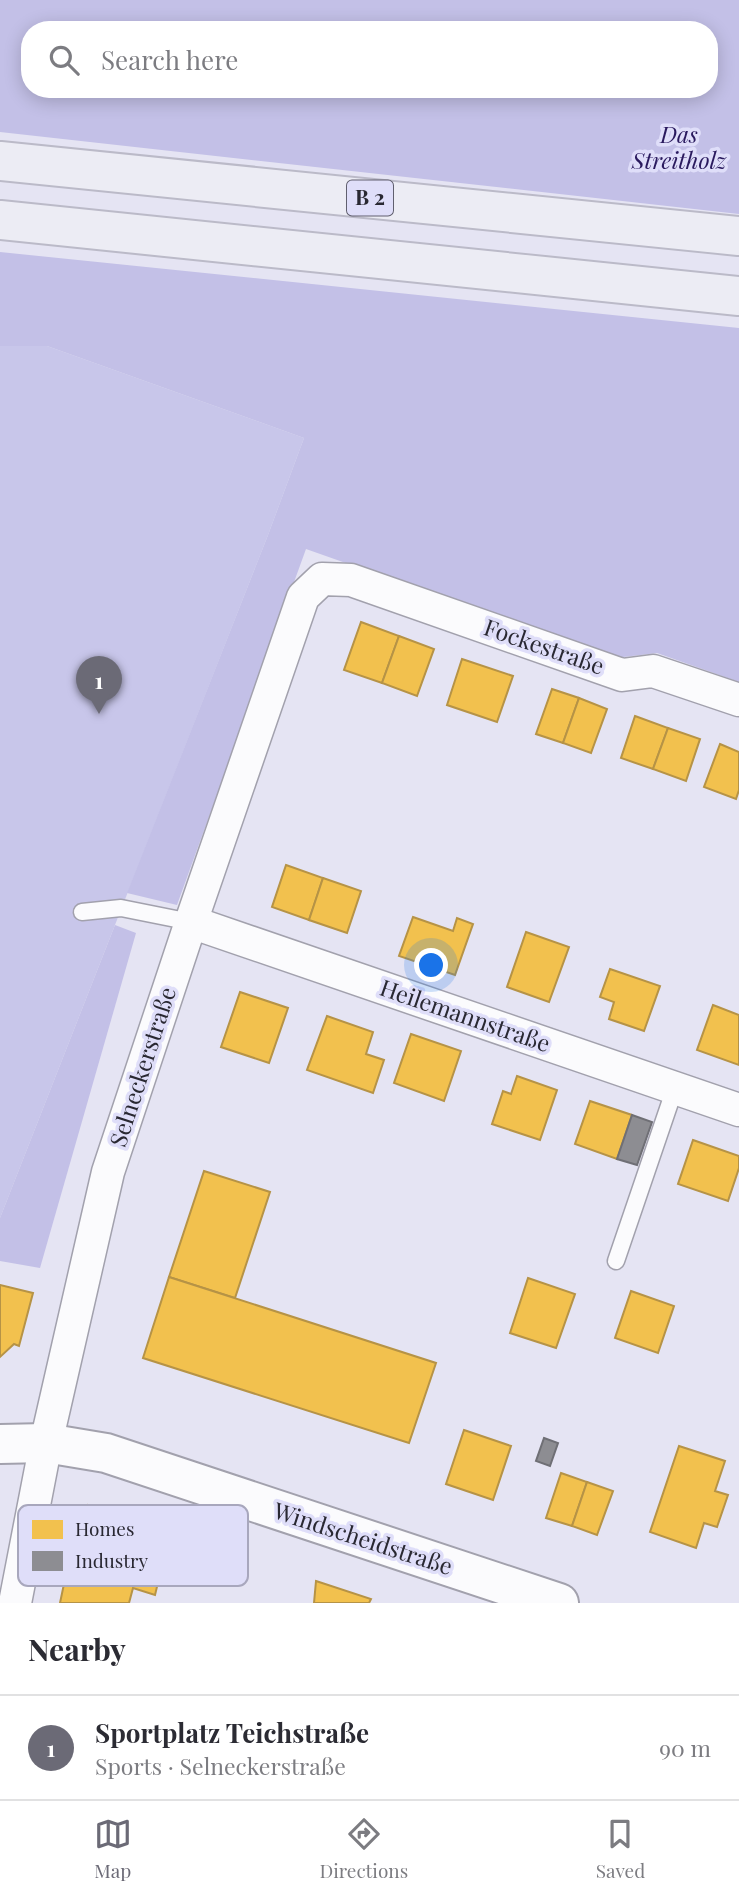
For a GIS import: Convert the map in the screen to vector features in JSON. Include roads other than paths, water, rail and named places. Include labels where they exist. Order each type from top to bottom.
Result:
[{"type":"highway","name":"B 2","points":[[0,161],[739,236]]},
{"type":"highway","points":[[0,220],[739,296]]},
{"type":"street","name":"Selneckerstraße","points":[[35,1505],[46,1443],[108,1172],[191,922],[303,597],[322,579],[351,580]]},
{"type":"street","name":"Fockestraße","points":[[351,580],[622,675],[653,671],[739,700]]},
{"type":"street","name":"Heilemannstraße","points":[[191,922],[739,1110]]},
{"type":"street","name":"Windscheidstraße","points":[[0,1444],[46,1443],[106,1453],[559,1603]]},
{"type":"lane","points":[[82,912],[121,908],[191,922]]},
{"type":"lane","points":[[616,1261],[676,1088]]},
{"type":"place","name":"Sportplatz Teichstraße","points":[[99,714]]},
{"type":"park label","name":"Das Streitholz","points":[[679,148]]}]
